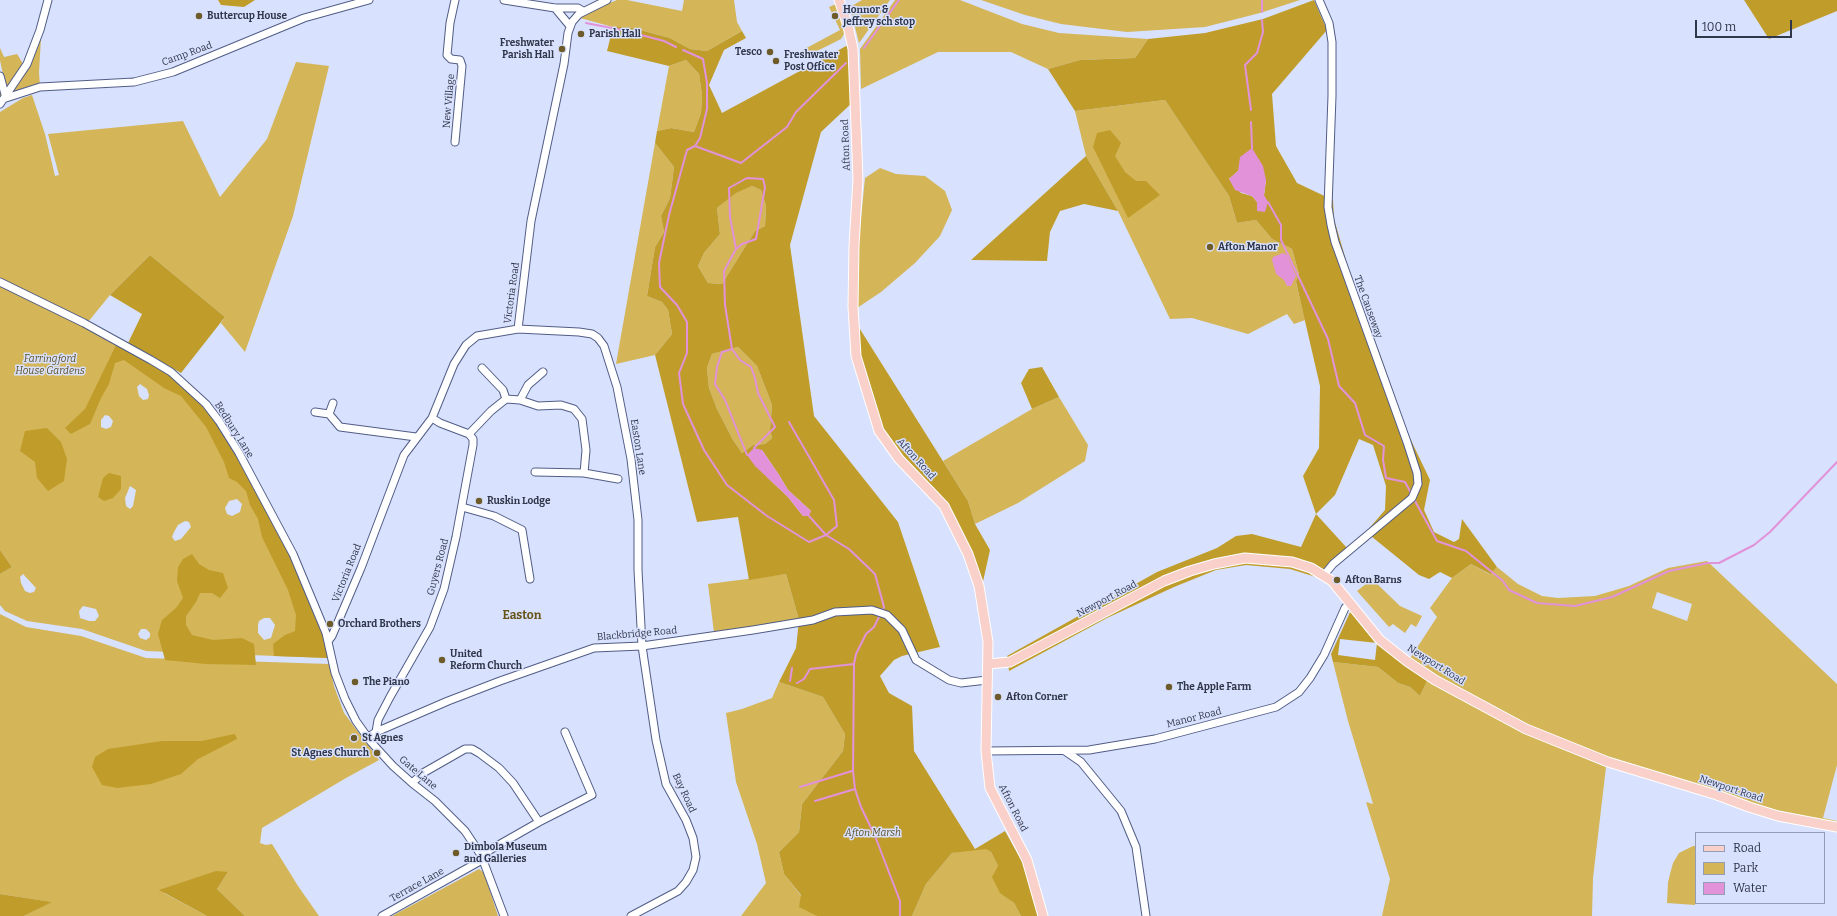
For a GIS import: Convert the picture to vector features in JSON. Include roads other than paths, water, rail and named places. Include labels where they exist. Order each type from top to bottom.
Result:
[{"type":"main road","name":"Afton Road","points":[[839,0],[848,26],[853,49],[858,179],[854,246],[853,307],[856,356],[878,431],[898,459],[944,506],[968,554],[978,586],[985,617],[988,642],[986,752],[990,788],[1027,860],[1043,916]]},
{"type":"main road","name":"Newport Road","points":[[988,664],[1010,662],[1164,581],[1214,564],[1245,558],[1302,565],[1324,576],[1338,587],[1380,640],[1408,662],[1435,680],[1526,729],[1608,762],[1717,795],[1749,808],[1778,816],[1837,827]]},
{"type":"street","points":[[0,104],[6,98],[27,64],[40,30],[48,0]]},
{"type":"street","name":"Camp Road","points":[[6,98],[40,87],[134,82],[173,72],[304,18],[369,0]]},
{"type":"street","name":"New Village","points":[[455,142],[462,66],[460,60],[451,59],[447,55],[450,23],[456,0]]},
{"type":"street","points":[[504,0],[555,8],[578,8],[585,10],[607,0]]},
{"type":"street","name":"The Causeway","points":[[1318,0],[1329,23],[1332,42],[1332,103],[1328,207],[1331,225],[1335,242],[1407,442],[1417,473],[1418,484],[1412,498],[1333,564],[1324,576]]},
{"type":"street","points":[[555,8],[570,26]]},
{"type":"street","name":"Victoria Road","points":[[328,640],[332,636],[361,568],[404,455],[416,437],[432,418],[454,364],[466,345],[477,336],[518,329],[531,221],[570,26],[575,18],[585,10]]},
{"type":"street","points":[[0,76],[6,98]]},
{"type":"street","name":"Bedbury Lane","points":[[0,282],[84,323],[151,360],[176,376],[206,404],[219,420],[293,554],[328,640]]},
{"type":"street","name":"Easton Lane","points":[[518,329],[592,334],[598,338],[604,346],[617,387],[631,459],[638,520],[638,570],[642,646]]},
{"type":"street","points":[[482,368],[503,390],[506,399]]},
{"type":"street","points":[[520,400],[528,385],[543,372]]},
{"type":"street","points":[[432,418],[440,423],[469,434],[491,411],[506,399],[520,400],[538,406],[561,406],[574,410],[582,419],[584,430],[586,450],[584,473]]},
{"type":"street","points":[[329,414],[333,403]]},
{"type":"street","points":[[315,412],[329,414],[340,427],[416,437]]},
{"type":"street","name":"Guyers Road","points":[[376,732],[378,720],[430,627],[444,589],[462,507],[473,445],[473,439],[469,434]]},
{"type":"street","points":[[535,472],[584,473],[618,479]]},
{"type":"street","points":[[462,507],[494,516],[522,530],[530,579]]},
{"type":"street","name":"Manor Road","points":[[986,752],[1025,750],[1089,750],[1155,739],[1276,707],[1299,692],[1310,678],[1324,655],[1345,608],[1350,602]]},
{"type":"street","name":"Blackbridge Road","points":[[367,738],[376,732],[500,681],[594,648],[642,646],[792,624],[813,620],[835,612],[874,611],[886,615],[902,630],[916,660],[949,680],[961,683],[987,680]]},
{"type":"street","name":"Gate Lane","points":[[328,640],[335,673],[342,692],[356,721],[367,738],[393,766],[435,801],[455,820],[471,839],[482,858],[504,916]]},
{"type":"street","name":"Bay Road","points":[[631,916],[678,891],[693,870],[696,857],[693,838],[686,820],[666,784],[656,740],[642,646]]},
{"type":"street","name":"Terrace Lane","points":[[382,916],[482,858],[539,822],[592,795],[565,732]]},
{"type":"street","points":[[412,783],[423,772],[465,749],[472,749],[499,768],[513,783],[539,822]]},
{"type":"street","points":[[1081,762],[1089,750]]},
{"type":"street","points":[[1065,751],[1081,762],[1121,812],[1136,847],[1146,916]]},
{"type":"water","points":[[1252,148],[1263,166],[1266,180],[1264,195],[1268,202],[1265,212],[1257,211],[1257,202],[1252,196],[1235,190],[1229,179],[1238,171],[1240,157]]},
{"type":"water","points":[[1283,253],[1287,255],[1296,276],[1291,286],[1287,286],[1284,280],[1276,274],[1272,260],[1273,257]]},
{"type":"water","points":[[754,448],[762,450],[788,490],[811,511],[809,516],[803,516],[788,497],[755,466],[747,455]]},
{"type":"waterway","points":[[864,48],[899,0]]},
{"type":"waterway","points":[[1262,0],[1262,12]]},
{"type":"waterway","points":[[1251,110],[1245,65],[1257,53],[1263,32],[1262,20]]},
{"type":"waterway","points":[[586,23],[622,30],[664,41],[676,47]]},
{"type":"waterway","points":[[683,50],[703,59],[707,83],[707,109],[700,138],[695,146]]},
{"type":"waterway","points":[[789,422],[834,500],[837,526],[826,535],[809,542],[767,516],[727,485],[704,450],[683,404],[679,373],[687,353],[687,322],[677,305],[660,287],[659,263],[669,215],[687,150],[695,146],[741,163],[787,127],[796,112],[846,63]]},
{"type":"waterway","points":[[1251,122],[1252,148]]},
{"type":"waterway","points":[[736,249],[742,244],[756,239],[765,187],[763,179],[747,178],[729,188],[730,217],[736,249],[724,271],[725,305],[732,349],[740,360],[751,367],[758,393],[775,427],[754,448]]},
{"type":"waterway","points":[[1268,202],[1281,225],[1281,240],[1328,339],[1339,386],[1355,403],[1365,435],[1384,446],[1383,460],[1386,478],[1405,482],[1411,493]]},
{"type":"waterway","points":[[732,349],[722,352],[717,367],[715,384],[725,400],[747,455]]},
{"type":"waterway","points":[[1415,501],[1437,541],[1466,551],[1503,581],[1509,590],[1537,603],[1575,606],[1612,597],[1669,571],[1708,563],[1719,563],[1754,545],[1770,532],[1837,462]]},
{"type":"waterway","points":[[809,516],[826,535],[849,549],[875,574],[884,607],[874,627],[866,634],[856,654],[854,664],[853,771],[855,789],[861,807],[875,836],[900,901],[900,916]]},
{"type":"waterway","points":[[797,683],[804,679],[810,669],[854,664]]},
{"type":"waterway","points":[[790,681],[792,668]]},
{"type":"waterway","points":[[800,787],[852,771]]},
{"type":"waterway","points":[[815,801],[855,789]]},
{"type":"place","name":"Buttercup House","points":[[199,16]]},
{"type":"place","name":"Honnor & Jeffrey sch stop","points":[[835,16]]},
{"type":"place","name":"Parish Hall","points":[[581,34]]},
{"type":"place","name":"Freshwater Parish Hall","points":[[562,49]]},
{"type":"place","name":"Tesco","points":[[770,52]]},
{"type":"place","name":"Freshwater Post Office","points":[[776,61]]},
{"type":"place","name":"Afton Manor","points":[[1210,247]]},
{"type":"place","name":"Ruskin Lodge","points":[[479,501]]},
{"type":"place","name":"Afton Barns","points":[[1337,580]]},
{"type":"place","name":"Orchard Brothers","points":[[330,624]]},
{"type":"place","name":"United Reform Church","points":[[442,660]]},
{"type":"place","name":"The Piano","points":[[355,682]]},
{"type":"place","name":"The Apple Farm","points":[[1169,687]]},
{"type":"place","name":"Afton Corner","points":[[998,697]]},
{"type":"place","name":"St Agnes","points":[[354,738]]},
{"type":"place","name":"St Agnes Church","points":[[377,753]]},
{"type":"place","name":"Dimbola Museum and Galleries","points":[[456,853]]},
{"type":"district","name":"Easton","points":[[522,616]]},
{"type":"park label","name":"Farringford House Gardens","points":[[50,364]]},
{"type":"park label","name":"Afton Marsh","points":[[873,833]]}]
